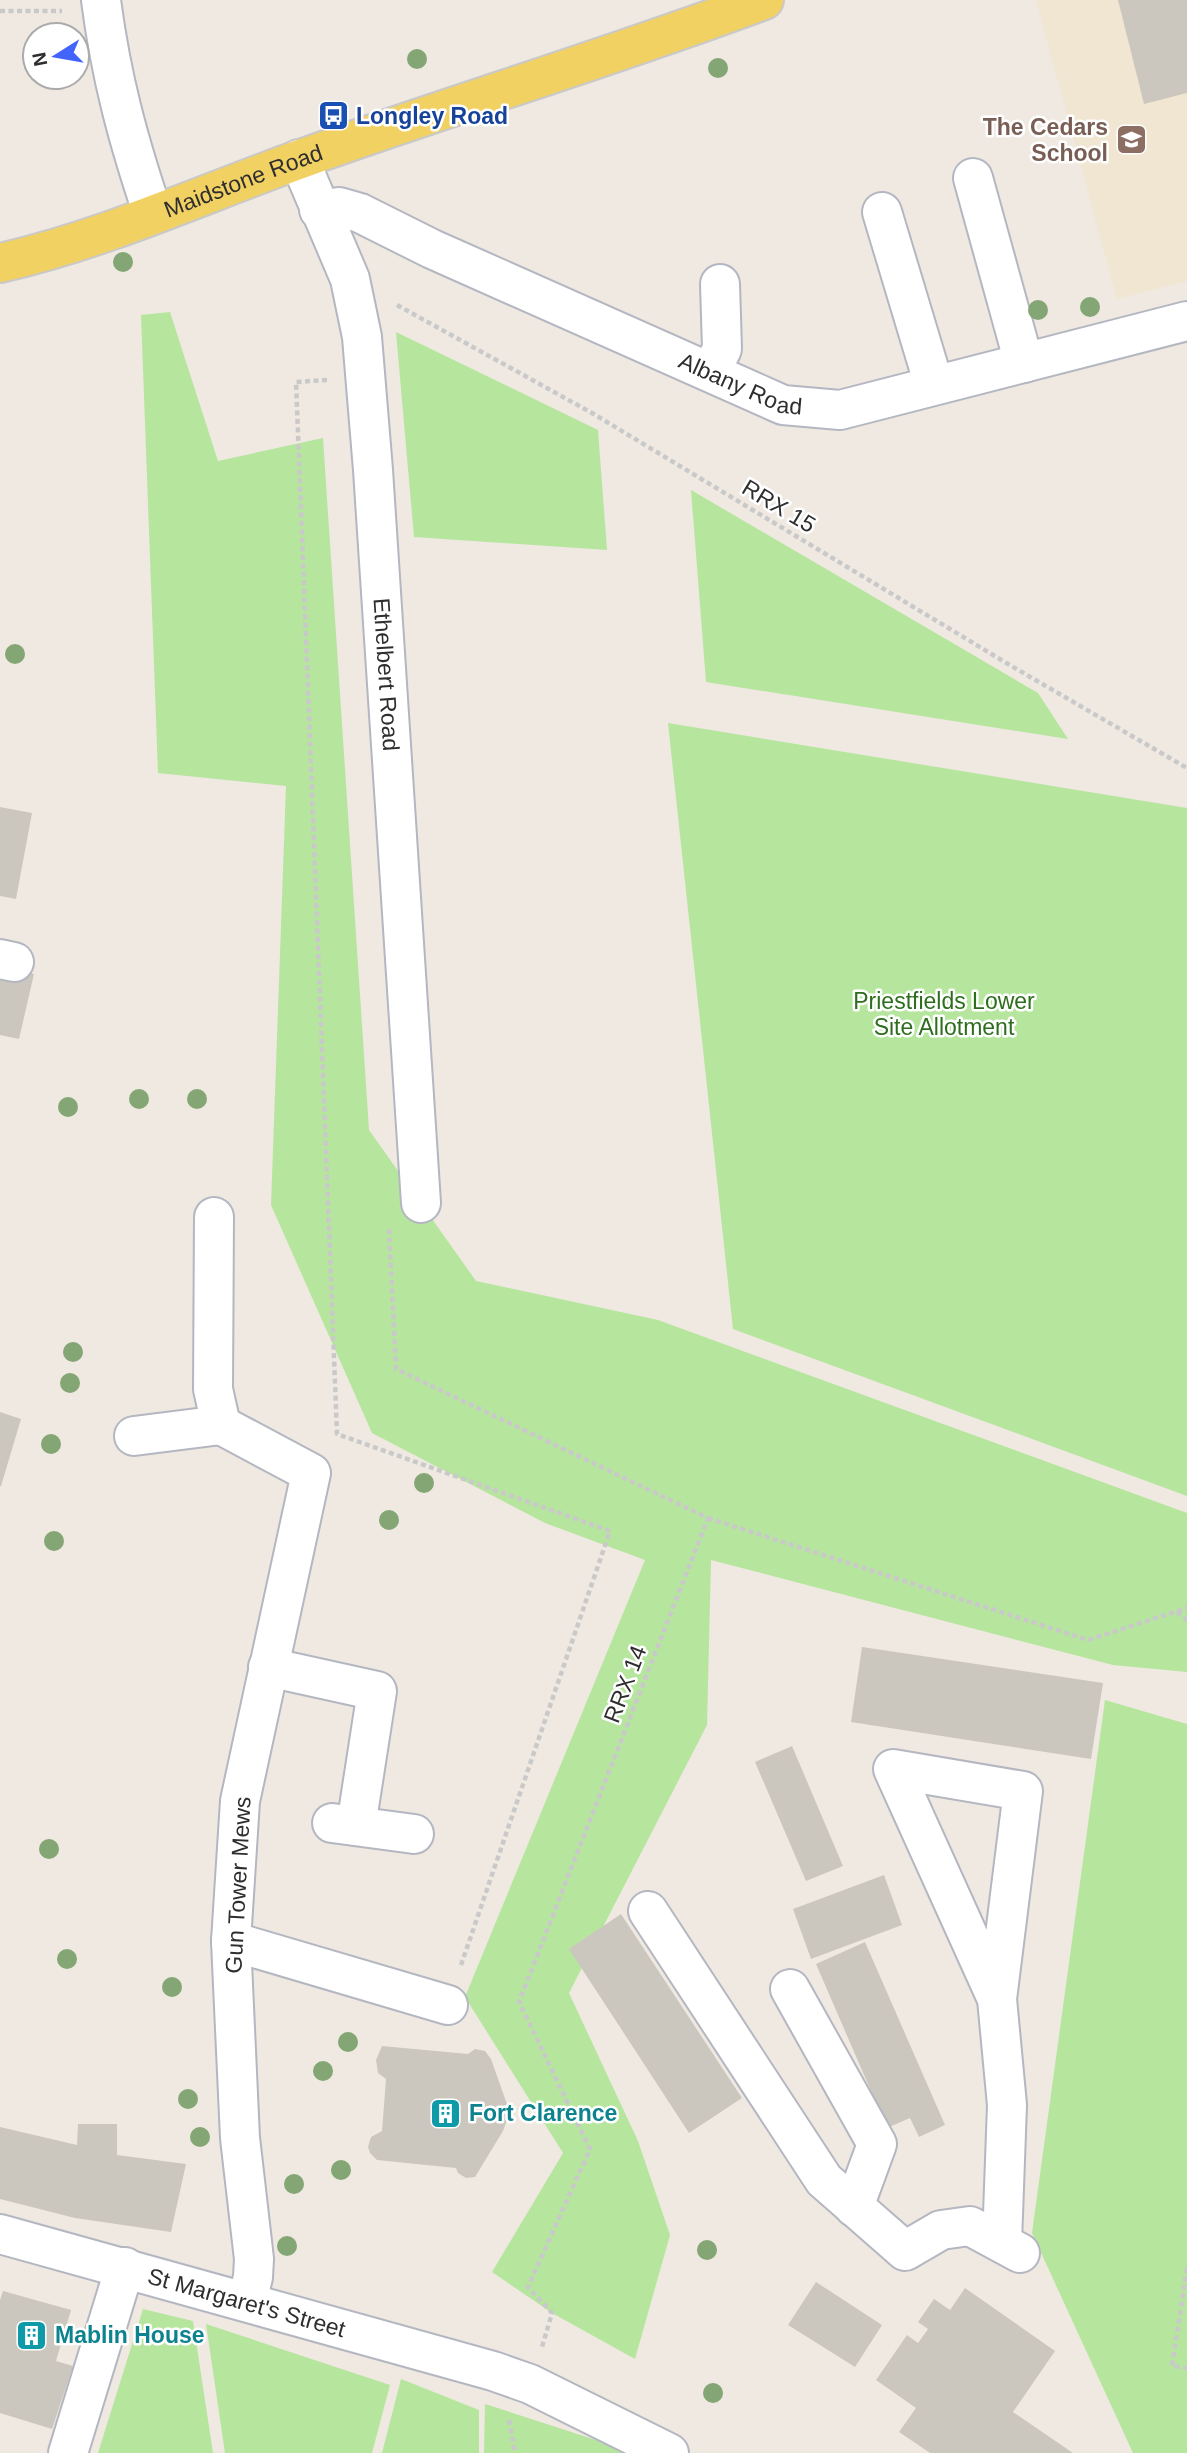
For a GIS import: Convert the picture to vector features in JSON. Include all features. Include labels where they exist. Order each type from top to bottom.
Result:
[{"type":"main road","name":"Maidstone Road","points":[[0,264],[153,214],[299,159],[627,50],[764,0]]},
{"type":"street","points":[[102,0],[109,60],[117,98],[153,214]]},
{"type":"street","name":"Ethelbert Road","points":[[299,159],[351,279],[362,337],[373,470],[405,1212]]},
{"type":"street","points":[[973,178],[1024,363]]},
{"type":"street","name":"Albany Road","points":[[319,210],[339,207],[360,212],[432,249],[783,405],[841,410],[1187,321]]},
{"type":"street","points":[[882,212],[934,386]]},
{"type":"street","points":[[711,371],[722,349],[720,284]]},
{"type":"street","points":[[134,1436],[221,1425],[213,1389],[214,1217]]},
{"type":"street","name":"Gun Tower Mews","points":[[221,1425],[311,1473],[240,1801],[232,1941],[240,2138],[254,2259],[247,2302]]},
{"type":"street","points":[[268,1667],[377,1691],[343,1824],[414,1834]]},
{"type":"street","points":[[648,1910],[824,2180],[905,2251],[941,2230],[970,2226],[1012,2248],[1007,2105],[997,1999],[1023,1791],[893,1769],[997,1999]]},
{"type":"street","points":[[232,1941],[447,2005]]},
{"type":"street","points":[[790,1989],[877,2144],[854,2207]]},
{"type":"street","name":"St Margaret's Street","points":[[0,2234],[492,2371],[530,2384],[669,2453]]},
{"type":"street","points":[[68,2453],[125,2267]]},
{"type":"path","points":[[0,11],[64,11]]},
{"type":"path","name":"RRX 15","points":[[351,279],[592,413],[1008,664],[1187,768]]},
{"type":"path","points":[[405,1212],[396,1369],[708,1518],[1087,1640],[1187,1608]]},
{"type":"path","name":"RRX 14","points":[[530,2384],[552,2313],[528,2287],[590,2149],[519,2002],[708,1518]]},
{"type":"path","points":[[1176,1611],[1187,1620]]},
{"type":"path","points":[[1187,2268],[1172,2366],[1187,2368]]},
{"type":"path","points":[[508,2416],[515,2453]]},
{"type":"shaded area","name":"The Cedars School","points":[[1036,0],[1187,0],[1187,281],[1117,299]]},
{"type":"green space","points":[[170,312],[218,461],[323,438],[369,1130],[476,1281],[658,1320],[1187,1513],[1187,1672],[1113,1665],[711,1560],[707,1725],[569,1993],[638,2141],[670,2235],[635,2359],[552,2313],[492,2272],[563,2153],[465,1997],[645,1560],[545,1523],[372,1433],[271,1205],[286,786],[158,773],[141,315]]},
{"type":"green space","points":[[396,332],[598,430],[607,550],[414,537]]},
{"type":"green space","points":[[691,490],[1038,693],[1068,739],[706,682]]},
{"type":"green space","name":"Priestfields Lower Site Allotment","points":[[668,723],[1187,808],[1187,1496],[733,1329]]},
{"type":"green space","points":[[1105,1700],[1187,1724],[1187,2453],[1133,2453],[1032,2233]]},
{"type":"green space","points":[[143,2309],[193,2321],[213,2453],[98,2453]]},
{"type":"green space","points":[[206,2324],[390,2385],[372,2453],[225,2453]]},
{"type":"green space","points":[[401,2379],[479,2410],[479,2453],[382,2453]]},
{"type":"green space","points":[[485,2404],[636,2453],[484,2453]]},
{"type":"building","points":[[1118,0],[1187,0],[1187,93],[1144,104]]},
{"type":"building","points":[[0,807],[32,813],[16,899],[0,896]]},
{"type":"building","points":[[0,966],[34,974],[19,1039],[0,1035]]},
{"type":"building","points":[[0,1412],[21,1419],[1,1486],[0,1486]]},
{"type":"building","points":[[862,1647],[1103,1683],[1091,1759],[851,1722]]},
{"type":"building","points":[[792,1746],[843,1866],[806,1881],[755,1762]]},
{"type":"building","points":[[884,1875],[902,1925],[811,1959],[793,1909]]},
{"type":"building","points":[[621,1914],[742,2098],[689,2133],[569,1949]]},
{"type":"building","points":[[865,1942],[945,2125],[919,2137],[910,2118],[887,2128],[816,1964]]},
{"type":"building","name":"Fort Clarence","points":[[382,2046],[468,2054],[475,2049],[485,2051],[491,2059],[508,2107],[507,2120],[475,2177],[466,2178],[458,2173],[456,2168],[377,2160],[370,2153],[368,2147],[371,2137],[382,2131],[386,2079],[378,2073],[376,2060]]},
{"type":"building","points":[[78,2124],[117,2124],[117,2155],[186,2164],[171,2232],[75,2218],[0,2199],[0,2127],[77,2145]]},
{"type":"building","points":[[816,2282],[882,2325],[855,2367],[788,2325]]},
{"type":"building","points":[[965,2288],[1055,2351],[1013,2412],[1073,2453],[930,2453],[899,2432],[916,2408],[876,2380],[907,2335],[918,2343],[928,2329],[918,2322],[934,2299],[950,2310]]},
{"type":"building","name":"Mablin House","points":[[3,2291],[71,2310],[56,2361],[73,2366],[52,2429],[0,2413],[0,2300]]},
{"type":"place","name":"Longley Road","points":[[333,116]]},
{"type":"place","name":"The Cedars School","points":[[1131,140]]},
{"type":"place","name":"Fort Clarence","points":[[446,2113]]},
{"type":"place","name":"Mablin House","points":[[32,2335]]}]
